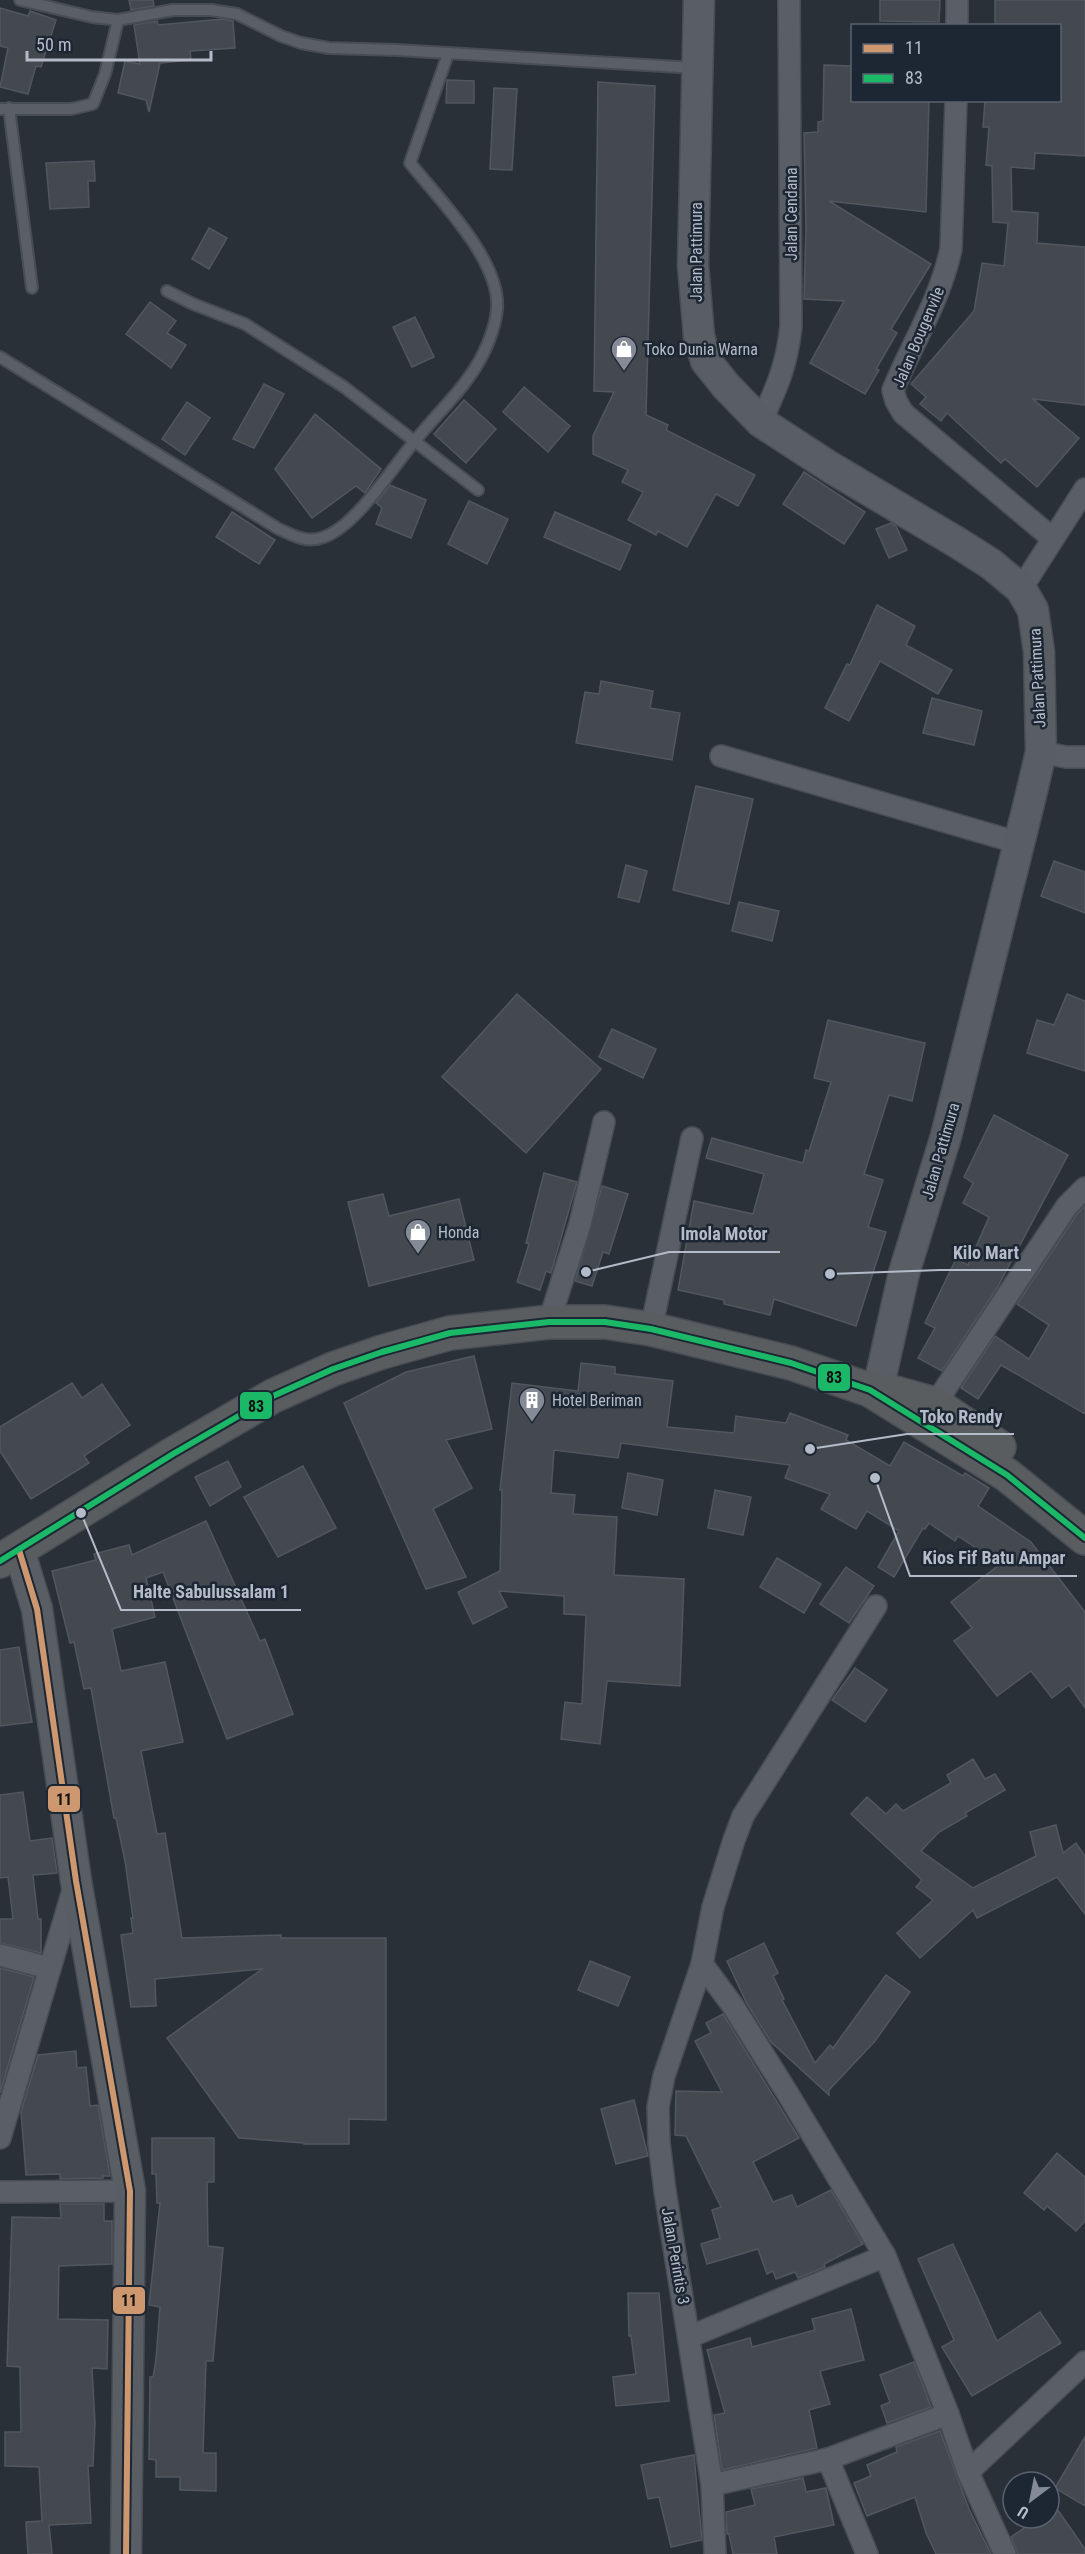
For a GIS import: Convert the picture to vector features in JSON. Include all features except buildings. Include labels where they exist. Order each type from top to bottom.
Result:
[{"type":"highway","points":[[10,1556],[173,1454],[273,1396],[333,1369],[382,1352],[450,1333],[549,1322],[605,1322],[651,1329],[791,1363],[875,1392],[935,1404],[1062,1490],[1085,1510]]},
{"type":"highway","points":[[875,1392],[1006,1475],[1085,1538]]},
{"type":"street","name":"Jalan Pattimura","points":[[699,0],[693,265],[699,336],[706,361],[726,386],[761,422],[830,467],[991,564],[1021,589],[1033,610],[1039,652],[1041,752],[946,1136],[904,1273],[875,1392]]},
{"type":"street","name":"Jalan Cendana","points":[[761,422],[783,374],[788,355],[791,326],[789,0]]},
{"type":"street","points":[[957,0],[957,24]]},
{"type":"street","name":"Jalan Bougenvile","points":[[957,102],[951,249],[947,270],[928,319],[893,390],[903,413],[1052,538]]},
{"type":"street","points":[[1021,589],[1085,489]]},
{"type":"street","points":[[1041,752],[1085,758]]},
{"type":"street","points":[[721,756],[1019,843]]},
{"type":"street","points":[[549,1322],[580,1224],[604,1122]]},
{"type":"street","points":[[651,1329],[692,1138]]},
{"type":"street","points":[[935,1404],[1067,1206],[1085,1188]]},
{"type":"street","points":[[10,1556],[37,1609],[76,1881],[129,2191],[126,2554]]},
{"type":"street","name":"Jalan Perintis 3","points":[[715,2554],[712,2485],[665,2191],[659,2143],[658,2107],[664,2076],[702,1964],[712,1908],[743,1816],[876,1606]]},
{"type":"street","points":[[0,2138],[76,1881]]},
{"type":"street","points":[[0,1955],[49,1968]]},
{"type":"street","points":[[702,1964],[757,2045],[885,2256],[948,2414],[968,2472],[1005,2554]]},
{"type":"street","points":[[0,2192],[129,2191]]},
{"type":"street","points":[[689,2337],[885,2256]]},
{"type":"street","points":[[968,2472],[1085,2362]]},
{"type":"street","points":[[712,2485],[828,2459],[948,2414]]},
{"type":"street","points":[[828,2459],[867,2554]]},
{"type":"lane","points":[[20,0],[92,17],[117,20],[173,10],[211,10],[237,14],[281,36],[301,43],[329,48],[696,68]]},
{"type":"lane","points":[[32,288],[4,108],[71,109],[93,104],[105,74],[117,20]]},
{"type":"lane","points":[[0,357],[251,513],[292,535],[312,541],[326,537],[363,506],[414,441],[460,388],[484,353],[498,308],[495,288],[479,249],[410,163],[448,54]]},
{"type":"lane","points":[[167,291],[193,304],[245,324],[344,387],[478,490]]},
{"type":"transit line","name":"83","points":[[0,1561],[173,1454],[273,1396],[333,1369],[382,1352],[450,1333],[549,1322],[605,1322],[651,1329],[791,1363],[870,1390],[1007,1475],[1085,1538]]},
{"type":"transit line","name":"11","points":[[19,1550],[37,1609],[76,1881],[130,2191],[126,2554]]},
{"type":"place","name":"Toko Dunia Warna","points":[[624,372]]},
{"type":"place","name":"Honda","points":[[418,1255]]},
{"type":"place","name":"Imola Motor","points":[[586,1272]]},
{"type":"place","name":"Kilo Mart","points":[[830,1274]]},
{"type":"place","name":"Hotel Beriman","points":[[532,1423]]},
{"type":"place","name":"Toko Rendy","points":[[810,1449]]},
{"type":"place","name":"Kios Fif Batu Ampar","points":[[875,1478]]},
{"type":"place","name":"Halte Sabulussalam 1","points":[[81,1513]]}]
